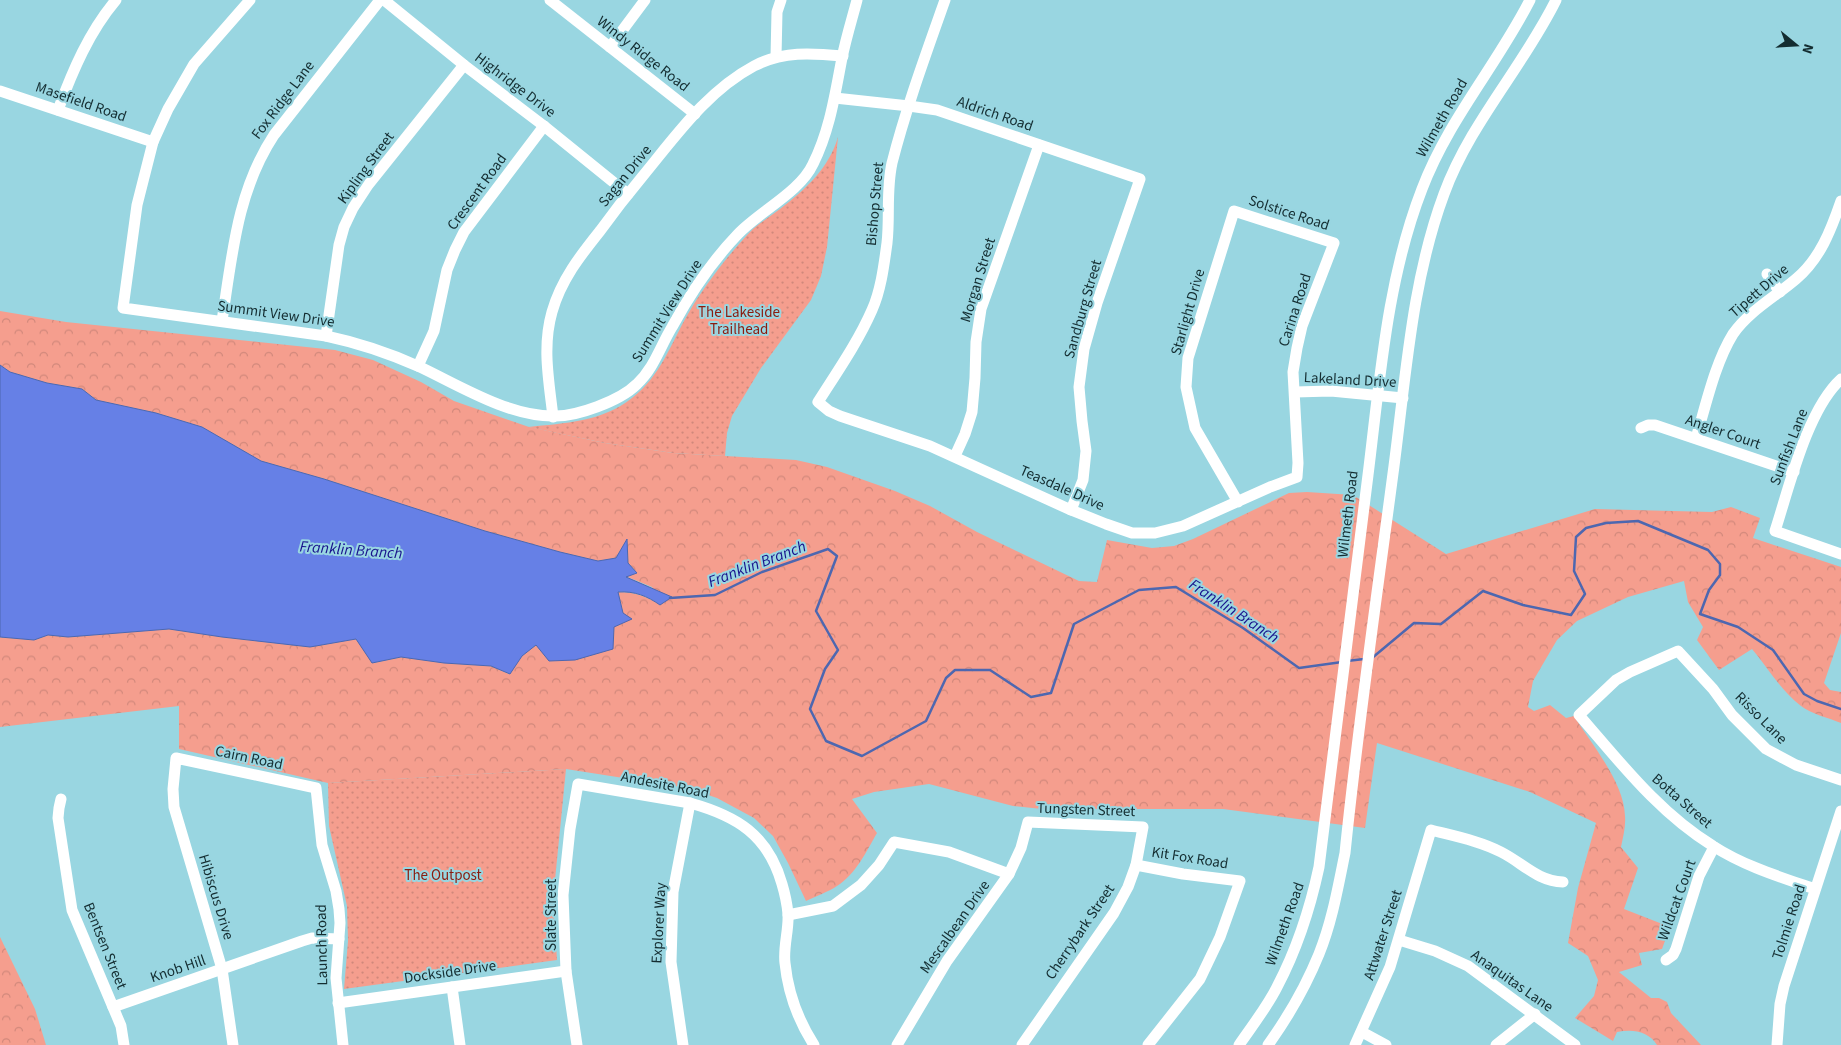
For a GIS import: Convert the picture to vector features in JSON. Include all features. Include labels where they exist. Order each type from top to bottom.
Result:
[{"type":"street","points":[[58,110],[74,68],[86,44],[116,0]]},
{"type":"street","points":[[153,142],[168,109],[194,64],[250,0]]},
{"type":"street","name":"Fox Ridge Lane","points":[[222,321],[241,207],[262,153],[380,0]]},
{"type":"street","name":"Highridge Drive","points":[[384,0],[628,194]]},
{"type":"street","name":"Windy Ridge Road","points":[[550,0],[695,114]]},
{"type":"street","points":[[610,47],[645,0]]},
{"type":"street","points":[[776,57],[777,12],[780,0]]},
{"type":"street","name":"Summit View Drive","points":[[153,142],[137,205],[122,308],[326,336],[355,342],[384,351],[492,401],[524,412],[554,416],[581,412],[608,403],[636,385],[656,361],[676,320],[721,253],[757,216],[791,192],[812,167],[826,135],[842,56],[857,0]]},
{"type":"street","name":"Bishop Street","points":[[818,402],[858,338],[873,308],[882,276],[887,241],[887,205],[892,165],[909,106],[945,0]]},
{"type":"street","name":"Wilmeth Road","points":[[1239,1045],[1276,989],[1295,950],[1312,899],[1319,867],[1378,395],[1399,259],[1422,189],[1450,129],[1514,30],[1530,0]]},
{"type":"street","points":[[1268,1045],[1298,998],[1319,953],[1336,899],[1345,853],[1383,546],[1423,262],[1445,192],[1470,139],[1528,52],[1556,0]]},
{"type":"street","name":"Sagan Drive","points":[[554,416],[546,365],[546,335],[552,310],[572,266],[628,194],[695,114],[723,87],[738,76],[776,57],[809,52],[842,56]]},
{"type":"street","name":"Kipling Street","points":[[326,336],[339,245],[344,227],[353,208],[368,185],[464,65]]},
{"type":"street","name":"Masefield Road","points":[[0,90],[153,142]]},
{"type":"street","name":"Aldrich Road","points":[[835,98],[936,110],[1140,179]]},
{"type":"street","name":"Crescent Road","points":[[418,366],[434,331],[447,270],[454,250],[464,232],[544,126]]},
{"type":"street","name":"Morgan Street","points":[[955,456],[972,412],[976,342],[981,309],[1039,145]]},
{"type":"street","name":"Sandburg Street","points":[[1071,510],[1083,480],[1086,451],[1079,387],[1084,349],[1097,303],[1140,179]]},
{"type":"street","name":"Tipett Drive","points":[[1696,438],[1717,372],[1733,334],[1748,316],[1809,267],[1838,217],[1841,200]]},
{"type":"street","name":"Solstice Road","points":[[1234,211],[1334,243]]},
{"type":"street","name":"Starlight Drive","points":[[1234,211],[1188,358],[1186,387],[1195,428],[1238,502]]},
{"type":"street","name":"Carina Road","points":[[1297,477],[1294,372],[1297,348],[1302,326],[1334,243]]},
{"type":"street","points":[[1767,274],[1780,292]]},
{"type":"street","name":"Sunfish Lane","points":[[1841,379],[1825,399],[1813,421],[1774,531],[1841,554]]},
{"type":"street","name":"Lakeland Drive","points":[[1295,392],[1331,390],[1403,398]]},
{"type":"street","name":"Teasdale Drive","points":[[818,402],[829,411],[840,416],[930,446],[1071,510],[1132,532],[1154,533],[1183,526],[1297,477]]},
{"type":"street","name":"Angler Court","points":[[1641,428],[1655,425],[1794,472]]},
{"type":"street","name":"Risso Lane","points":[[1579,715],[1616,680],[1678,651],[1713,689],[1732,715],[1766,749],[1796,765],[1841,780]]},
{"type":"street","name":"Botta Street","points":[[1579,715],[1647,793],[1688,830],[1714,847],[1755,868],[1816,889]]},
{"type":"street","name":"Cairn Road","points":[[176,758],[316,788]]},
{"type":"street","name":"Hibiscus Drive","points":[[176,758],[173,789],[174,806],[222,969],[233,1045]]},
{"type":"street","name":"Andesite Road","points":[[578,784],[690,803],[729,817],[753,833],[764,844],[778,869],[786,899],[788,915],[785,961],[791,1000],[814,1045]]},
{"type":"street","name":"Slate Street","points":[[577,1045],[566,971],[563,895],[570,829],[578,784]]},
{"type":"street","name":"Launch Road","points":[[316,788],[322,845],[336,891],[339,909],[336,978],[343,1045]]},
{"type":"street","name":"Bentsen Street","points":[[61,798],[58,818],[72,910],[113,1007],[124,1045]]},
{"type":"street","name":"Explorer Way","points":[[683,1045],[671,952],[673,892],[690,803]]},
{"type":"street","name":"Tolmie Road","points":[[1778,1045],[1780,1004],[1784,986],[1841,811]]},
{"type":"street","name":"Tungsten Street","points":[[1028,822],[1143,827]]},
{"type":"street","name":"Mescalbean Drive","points":[[897,1045],[947,961],[1009,874],[1021,848],[1028,822]]},
{"type":"street","name":"Cherrybark Street","points":[[1022,1045],[1114,913],[1128,887],[1136,865],[1143,827]]},
{"type":"street","name":"Attwater Street","points":[[1355,1045],[1382,990],[1399,940],[1431,830],[1480,843],[1502,852],[1547,880],[1563,882]]},
{"type":"street","points":[[788,915],[833,906],[861,885],[880,864],[894,842],[949,852],[1009,874]]},
{"type":"street","name":"Wildcat Court","points":[[1666,960],[1673,955],[1676,949],[1699,876],[1714,847]]},
{"type":"street","name":"Kit Fox Road","points":[[1136,865],[1183,874],[1240,881],[1220,937],[1200,979],[1148,1045]]},
{"type":"street","name":"Knob Hill","points":[[113,1007],[312,938],[339,940]]},
{"type":"street","name":"Anaquitas Lane","points":[[1399,940],[1435,951],[1468,966],[1575,1045]]},
{"type":"street","name":"Dockside Drive","points":[[338,1004],[566,971]]},
{"type":"street","points":[[452,987],[460,1045]]},
{"type":"street","points":[[1496,1045],[1535,1014]]},
{"type":"street","points":[[1362,1032],[1386,1045]]},
{"type":"green space","name":"The Lakeside Trailhead","points":[[838,137],[827,247],[821,276],[811,300],[761,368],[732,416],[727,433],[725,456],[673,453],[605,443],[528,427],[596,417],[620,406],[642,389],[658,369],[694,303],[718,269],[753,229],[807,186],[829,159]]},
{"type":"green space","points":[[0,311],[66,322],[335,350],[373,360],[421,382],[454,401],[529,427],[605,443],[673,453],[796,460],[827,467],[895,491],[930,506],[977,532],[1079,581],[1097,582],[1107,540],[1152,548],[1174,546],[1193,539],[1289,493],[1307,492],[1353,495],[1446,554],[1595,509],[1712,512],[1731,507],[1760,518],[1753,538],[1841,567],[1841,633],[1824,683],[1830,690],[1841,692],[1841,723],[1801,706],[1781,686],[1752,649],[1719,670],[1697,640],[1703,627],[1688,602],[1684,581],[1628,597],[1577,621],[1557,640],[1533,681],[1528,707],[1534,711],[1550,705],[1566,718],[1574,716],[1606,764],[1619,790],[1625,820],[1621,847],[1638,868],[1624,909],[1670,927],[1662,949],[1639,953],[1642,965],[1619,972],[1651,998],[1659,998],[1667,1002],[1671,1013],[1701,1045],[1657,1045],[1645,1034],[1629,1031],[1617,1032],[1613,1041],[1575,1018],[1594,996],[1598,980],[1588,956],[1568,943],[1578,888],[1596,823],[1530,792],[1377,743],[1365,828],[1223,809],[1042,809],[1013,806],[929,784],[874,792],[852,799],[877,833],[865,855],[844,881],[806,901],[773,836],[754,818],[717,798],[687,788],[566,769],[328,783],[179,749],[179,706],[0,727],[0,637],[34,640],[48,635],[68,637],[169,629],[310,647],[356,639],[373,663],[401,657],[444,663],[491,666],[509,674],[522,656],[536,645],[614,627],[623,613],[618,592],[641,595],[660,605],[652,587],[625,576],[637,573],[628,563],[627,540],[616,558],[598,561],[560,552],[485,531],[324,479],[261,461],[202,427],[156,413],[96,400],[82,389],[47,383],[10,372],[0,365]]},
{"type":"green space","name":"The Outpost","points":[[566,769],[553,900],[557,960],[344,989],[348,941],[347,906],[329,826],[328,783]]},
{"type":"green space","points":[[0,937],[35,1009],[46,1045],[0,1045]]},
{"type":"water","points":[[0,365],[10,372],[47,383],[82,389],[96,400],[156,413],[202,427],[261,461],[324,479],[485,531],[560,552],[598,561],[616,558],[627,539],[628,563],[637,573],[626,577],[672,597],[660,605],[640,595],[630,592],[618,592],[623,613],[632,619],[614,627],[613,649],[575,660],[549,661],[536,645],[522,656],[510,674],[491,666],[444,663],[401,657],[372,663],[356,639],[310,647],[169,629],[68,637],[48,635],[34,640],[0,637]]},
{"type":"waterway","name":"Franklin Branch","points":[[1372,658],[1414,623],[1441,624],[1483,591],[1523,605],[1571,615],[1585,594],[1574,571],[1576,537],[1586,528],[1606,523],[1638,521],[1708,550],[1720,564],[1720,575],[1709,590],[1700,614],[1738,627],[1773,650],[1804,694],[1817,701],[1841,709]]},
{"type":"waterway","name":"Franklin Branch","points":[[670,598],[715,595],[762,572],[828,549],[837,556],[816,611],[838,650],[825,669],[810,709],[826,741],[862,756],[926,721],[946,678],[955,670],[990,670],[1031,697],[1051,693],[1074,624],[1139,590],[1176,587],[1243,628],[1299,668],[1342,662]]},
{"type":"waterway","name":"Franklin Branch","points":[[1347,661],[1364,659]]}]
